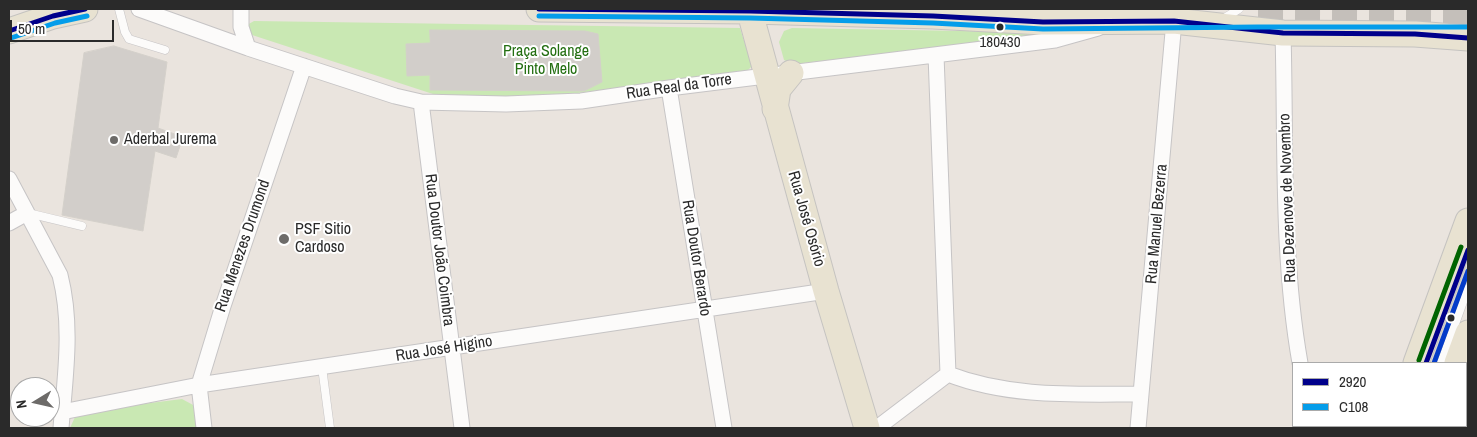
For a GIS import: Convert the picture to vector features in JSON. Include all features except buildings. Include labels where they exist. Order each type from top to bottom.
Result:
[{"type":"main road","points":[[9,31],[53,16],[85,9]]},
{"type":"main road","name":"Rua Real da Torre","points":[[539,9],[925,12],[1174,21],[1283,33],[1414,34],[1468,38]]},
{"type":"main road","name":"Rua José Osório","points":[[750,10],[775,109],[867,428]]},
{"type":"main road","points":[[1174,21],[1240,16]]},
{"type":"main road","points":[[775,109],[778,89],[791,72]]},
{"type":"main road","points":[[1416,362],[1468,221]]},
{"type":"main road","points":[[1457,362],[1468,333]]},
{"type":"street","name":"Rua Real da Torre","points":[[139,9],[248,48],[395,96],[421,102],[506,104],[581,101],[791,72],[1070,38],[1100,18]]},
{"type":"street","points":[[241,9],[240,27],[248,48]]},
{"type":"street","name":"Rua Manuel Bezerra","points":[[1138,428],[1174,21]]},
{"type":"street","name":"Rua Dezenove de Novembro","points":[[1283,33],[1291,287],[1294,332],[1300,362]]},
{"type":"street","points":[[936,55],[948,374]]},
{"type":"street","name":"Rua Menezes Drumond","points":[[204,428],[199,384],[223,306],[304,66]]},
{"type":"street","name":"Rua Doutor Berardo","points":[[668,88],[724,428]]},
{"type":"street","name":"Rua Doutor João Coimbra","points":[[421,102],[462,428]]},
{"type":"street","points":[[9,179],[60,275],[68,324],[61,428]]},
{"type":"street","points":[[9,223],[26,213]]},
{"type":"street","name":"Rua José Higino","points":[[62,412],[199,384],[452,348],[704,308],[826,291]]},
{"type":"street","points":[[948,374],[968,382],[1005,390],[1058,394],[1142,394]]},
{"type":"street","points":[[876,428],[948,374]]},
{"type":"lane","points":[[119,9],[125,32],[129,39],[165,50]]},
{"type":"lane","points":[[26,213],[82,226]]},
{"type":"lane","points":[[1426,362],[1468,250]]},
{"type":"lane","points":[[1441,362],[1468,288]]},
{"type":"lane","points":[[322,367],[330,428]]},
{"type":"green space","name":"Praça Solange Pinto Melo","points":[[254,21],[740,28],[752,66],[747,71],[547,97],[436,95],[249,34],[247,25]]},
{"type":"green space","points":[[792,28],[1077,33],[794,64],[784,60],[779,42],[784,31]]},
{"type":"green space","points":[[182,399],[195,406],[199,428],[70,428],[75,417],[87,411]]},
{"type":"tunnel","points":[[1258,19],[1468,20]]},
{"type":"transit line","name":"2920","points":[[9,31],[53,16],[85,9]]},
{"type":"transit line","name":"2920","points":[[539,9],[750,11],[933,16],[1043,22],[1174,21],[1283,33],[1415,34],[1468,38]]},
{"type":"transit line","name":"C108","points":[[11,38],[55,23],[87,16]]},
{"type":"transit line","name":"C108","points":[[539,16],[750,18],[933,23],[1043,29],[1468,27]]},
{"type":"transit line","points":[[1419,360],[1461,247]]},
{"type":"transit line","name":"2920","points":[[1426,362],[1468,250]]},
{"type":"transit line","points":[[1434,362],[1468,271]]},
{"type":"place","name":"180430","points":[[1000,27]]},
{"type":"place","name":"Aderbal Jurema","points":[[114,140]]},
{"type":"place","name":"PSF Sitio Cardoso","points":[[284,239]]}]
